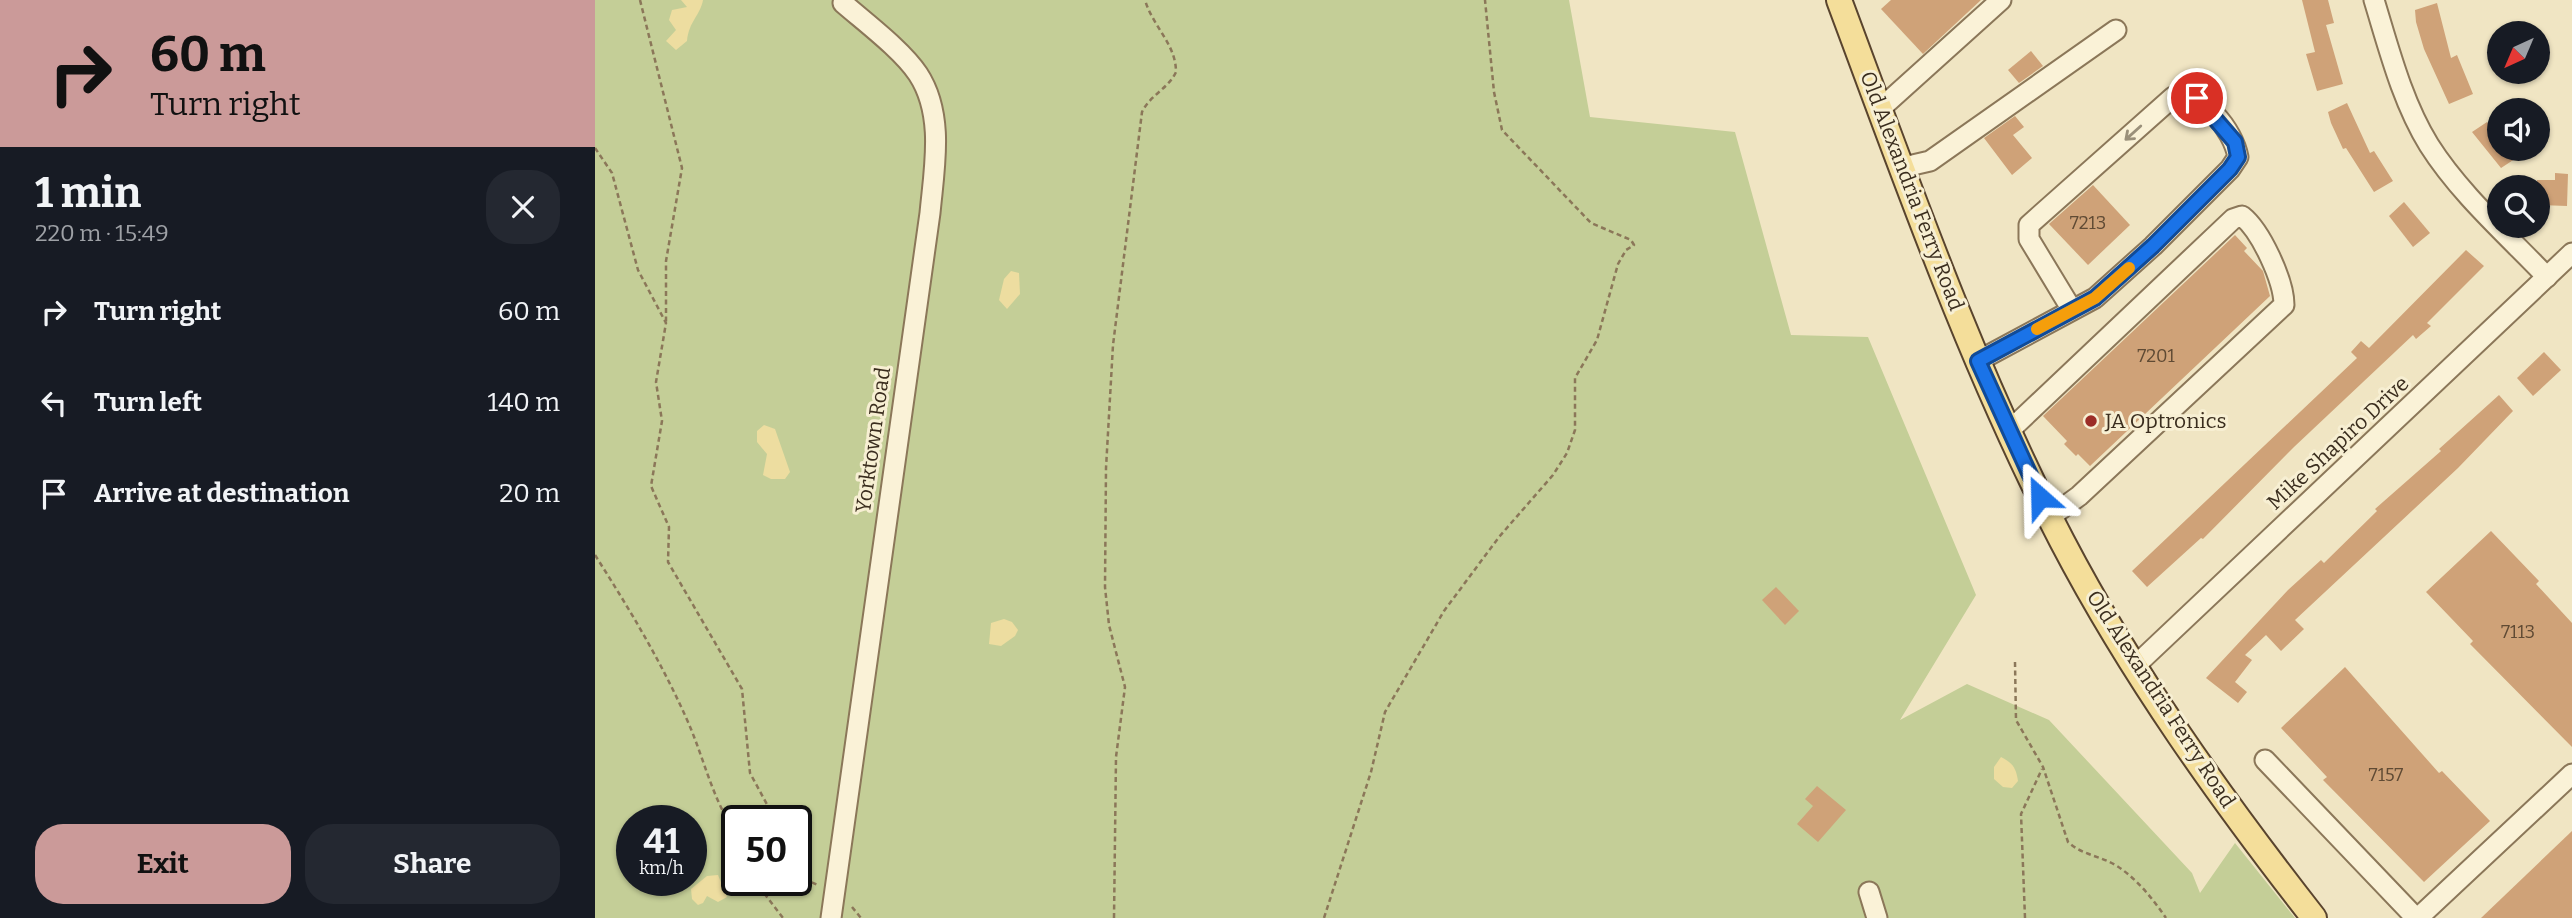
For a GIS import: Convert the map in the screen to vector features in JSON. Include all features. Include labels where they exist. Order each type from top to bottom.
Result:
[{"type":"main road","name":"Old Alexandria Ferry Road","points":[[1839,0],[1978,361],[2050,517],[2134,666],[2244,828],[2314,918]]},
{"type":"street","points":[[1880,109],[2001,0]]},
{"type":"street","points":[[2374,0],[2398,76],[2429,145],[2457,181],[2547,277]]},
{"type":"street","name":"Yorktown Road","points":[[831,918],[930,214],[937,141],[932,112],[918,74],[843,3]]},
{"type":"street","points":[[1904,167],[1930,161],[2116,30]]},
{"type":"street","points":[[1978,361],[2095,298],[2153,246],[2230,169],[2238,157],[2235,142],[2197,98],[2185,95],[2173,97],[2029,225],[2027,232],[2072,310]]},
{"type":"street","points":[[2009,431],[2233,219],[2242,216],[2255,226],[2284,293],[2284,305],[2079,496],[2050,517]]},
{"type":"street","name":"Mike Shapiro Drive","points":[[2134,666],[2572,253]]},
{"type":"street","points":[[2265,760],[2417,918],[2572,774]]},
{"type":"street","points":[[1869,892],[1877,918]]},
{"type":"path","points":[[640,0],[682,168],[666,261],[666,323],[656,382],[662,421],[652,486],[669,527],[669,562],[742,689],[750,773],[767,805]]},
{"type":"path","points":[[1114,918],[1116,757],[1125,687],[1109,625],[1105,587],[1110,383],[1142,112],[1147,102],[1164,89],[1176,72],[1170,43],[1152,20],[1145,0]]},
{"type":"path","points":[[1324,918],[1371,772],[1385,712],[1444,611],[1499,537],[1553,475],[1567,453],[1576,430],[1575,378],[1597,340],[1618,264],[1626,250],[1634,245],[1631,240],[1591,222],[1502,130],[1494,92],[1485,0]]},
{"type":"path","points":[[595,148],[613,173],[638,270],[666,323]]},
{"type":"path","points":[[595,555],[631,608],[644,637],[657,653],[695,738],[721,809]]},
{"type":"path","points":[[2015,662],[2016,720],[2043,767],[2068,842],[2076,849],[2117,866],[2146,892],[2166,918]]},
{"type":"path","points":[[2025,918],[2021,814],[2043,767]]},
{"type":"path","points":[[766,896],[783,918]]},
{"type":"green space","points":[[595,0],[1569,0],[1590,117],[1735,132],[1791,335],[1868,337],[1976,595],[1900,720],[1967,684],[2049,720],[2192,873],[2200,893],[2235,843],[2295,918],[595,918]]},
{"type":"sand","points":[[681,0],[703,0],[687,41],[676,50],[666,41],[676,30],[669,20],[672,10],[687,7]]},
{"type":"sand","points":[[1011,271],[1019,273],[1020,294],[1007,309],[999,300],[1004,279]]},
{"type":"sand","points":[[764,425],[775,429],[790,472],[785,479],[771,479],[763,475],[767,454],[757,442],[757,431]]},
{"type":"sand","points":[[1004,619],[1012,622],[1018,630],[1015,636],[1001,646],[989,644],[991,623]]},
{"type":"sand","points":[[2001,757],[2013,766],[2016,773],[2018,781],[2012,788],[2003,787],[1994,779],[1994,767]]},
{"type":"sand","points":[[718,875],[721,896],[727,897],[718,902],[707,896],[707,876]]},
{"type":"sand","points":[[692,896],[707,896],[703,903],[698,905]]},
{"type":"building","points":[[1891,0],[1981,0],[1923,54],[1881,9]]},
{"type":"building","points":[[2302,0],[2328,0],[2334,23],[2326,25],[2343,84],[2317,91],[2306,54],[2315,52]]},
{"type":"building","points":[[2437,3],[2451,58],[2457,55],[2473,94],[2449,104],[2424,49],[2416,22],[2415,10]]},
{"type":"building","points":[[2031,51],[2043,66],[2019,83],[2008,70]]},
{"type":"building","points":[[2347,103],[2370,153],[2374,151],[2393,181],[2374,192],[2346,148],[2343,149],[2331,123],[2328,112]]},
{"type":"building","points":[[2015,116],[2024,127],[2013,135],[2032,158],[2012,175],[1984,138]]},
{"type":"building","points":[[2487,122],[2487,151],[2472,132]]},
{"type":"building","points":[[2495,161],[2512,161],[2501,168]]},
{"type":"building","points":[[2555,173],[2568,174],[2567,206],[2550,205],[2550,180],[2555,180]]},
{"type":"building","points":[[2093,185],[2130,225],[2088,265],[2049,224]]},
{"type":"building","points":[[2404,202],[2430,233],[2413,247],[2389,216]]},
{"type":"building","points":[[2235,235],[2247,248],[2244,251],[2263,271],[2270,296],[2090,466],[2064,444],[2067,441],[2043,416]]},
{"type":"building","points":[[2466,250],[2484,266],[2427,323],[2431,326],[2416,339],[2413,335],[2294,447],[2203,539],[2147,587],[2132,571],[2357,358],[2351,352],[2361,341],[2369,348]]},
{"type":"building","points":[[2544,352],[2561,370],[2533,396],[2517,378]]},
{"type":"building","points":[[2499,395],[2513,411],[2458,468],[2295,620],[2304,629],[2281,651],[2266,635],[2245,655],[2252,660],[2235,682],[2247,692],[2238,703],[2206,678],[2288,590],[2321,560],[2324,563],[2377,511],[2375,509]]},
{"type":"building","points":[[2491,531],[2539,581],[2536,584],[2572,623],[2572,747],[2470,644],[2473,641],[2426,592]]},
{"type":"building","points":[[1776,587],[1799,611],[1785,625],[1762,600]]},
{"type":"building","points":[[2345,667],[2439,773],[2442,771],[2490,821],[2424,882],[2323,780],[2327,777],[2281,728]]},
{"type":"building","points":[[1817,786],[1846,810],[1818,842],[1797,824],[1813,806],[1805,799]]},
{"type":"building","points":[[2572,831],[2572,918],[2481,918]]},
{"type":"slow traffic","points":[[2037,329],[2095,298],[2129,268]]},
{"type":"place","name":"JA Optronics","points":[[2091,421]]},
{"type":"route","points":[[2040,497],[1978,361],[2095,298],[2153,246],[2230,169],[2238,157],[2235,142],[2197,98]]}]
